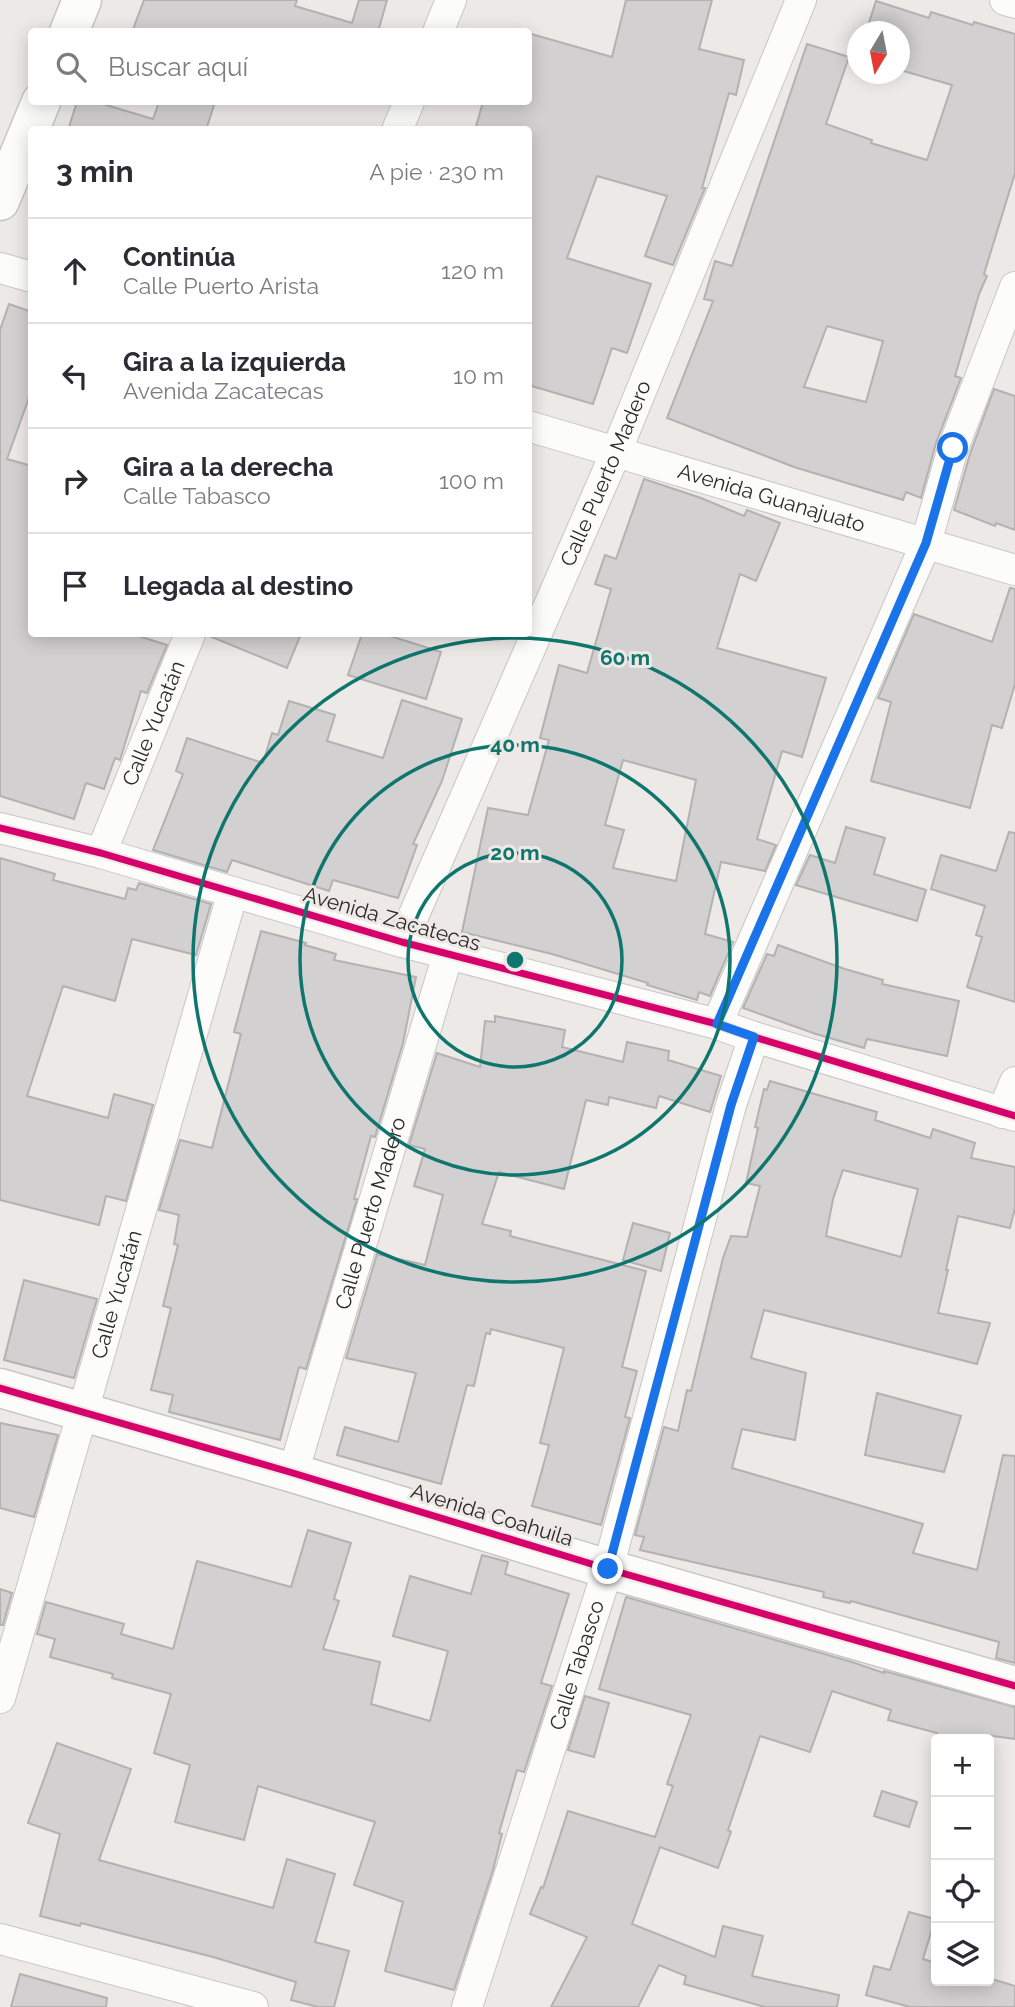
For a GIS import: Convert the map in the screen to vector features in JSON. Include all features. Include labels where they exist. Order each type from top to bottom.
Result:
[{"type":"street","points":[[71,28],[82,0]]},
{"type":"street","points":[[440,28],[450,0]]},
{"type":"street","name":"Calle Puerto Madero","points":[[402,942],[616,452],[801,0]]},
{"type":"street","points":[[1005,0],[1015,3]]},
{"type":"street","points":[[31,126],[40,105]]},
{"type":"street","points":[[399,126],[408,105]]},
{"type":"street","points":[[0,201],[28,133]]},
{"type":"street","points":[[0,268],[28,276]]},
{"type":"street","points":[[717,1024],[926,543],[953,448],[1015,287]]},
{"type":"street","name":"Avenida Guanajuato","points":[[532,427],[1015,570]]},
{"type":"street","name":"Calle Yucatán","points":[[101,853],[189,637]]},
{"type":"street","name":"Avenida Zacatecas","points":[[0,828],[101,853],[402,942],[717,1024],[1008,1114]]},
{"type":"street","name":"Calle Yucatán","points":[[0,1698],[233,892]]},
{"type":"street","name":"Calle Puerto Madero","points":[[293,1473],[448,954]]},
{"type":"street","name":"Calle Tabasco","points":[[467,2007],[608,1569],[731,1105],[754,1037]]},
{"type":"street","points":[[1008,1114],[1015,1082]]},
{"type":"street","name":"Avenida Coahuila","points":[[0,1388],[293,1473],[608,1569],[1015,1686]]},
{"type":"street","points":[[0,1939],[253,2007]]},
{"type":"building","points":[[144,0],[297,0],[295,6],[352,23],[359,0],[387,0],[379,28],[134,28]]},
{"type":"building","points":[[626,0],[712,0],[699,49],[744,60],[736,95],[729,93],[702,188],[705,188],[673,265],[645,256],[667,196],[597,176],[567,258],[651,284],[627,353],[612,348],[593,404],[532,386],[532,126],[476,126],[482,105],[532,105],[532,34],[612,57]]},
{"type":"building","points":[[876,1],[929,18],[931,12],[1015,34],[1015,173],[984,274],[987,276],[979,294],[955,376],[961,378],[936,443],[921,498],[906,492],[903,500],[794,467],[667,418],[713,301],[704,299],[715,261],[732,266],[807,44],[847,56],[826,124],[872,140],[871,143],[927,160],[952,85],[910,73],[910,21],[870,21]],"holes":[[[827,326],[883,341],[866,402],[804,387]]]},
{"type":"building","points":[[76,105],[106,105],[153,119],[158,105],[214,105],[207,126],[69,126]]},
{"type":"building","points":[[9,304],[28,311],[28,400],[7,459],[28,465],[28,637],[142,637],[167,645],[147,693],[141,691],[120,760],[115,758],[104,789],[86,783],[74,819],[0,796],[0,330]]},
{"type":"building","points":[[994,389],[1015,396],[1015,530],[996,523],[995,526],[954,510],[970,454]]},
{"type":"building","points":[[644,479],[744,516],[747,510],[780,523],[756,581],[740,574],[717,648],[826,678],[802,757],[782,751],[757,839],[776,845],[765,871],[721,862],[705,934],[733,942],[710,996],[699,992],[697,1000],[552,954],[462,932],[488,808],[528,815],[549,740],[540,738],[559,665],[587,673],[611,589],[595,584],[605,555],[616,559]],"holes":[[[623,760],[696,780],[676,881],[613,868],[624,830],[605,825]]]},
{"type":"building","points":[[1010,588],[1015,589],[1015,684],[1002,728],[992,725],[970,808],[871,781],[891,702],[878,698],[914,614],[992,642]]},
{"type":"building","points":[[212,637],[300,637],[287,668]]},
{"type":"building","points":[[361,637],[394,637],[441,652],[426,699],[348,675]]},
{"type":"building","points":[[402,700],[462,719],[442,781],[413,844],[417,845],[398,898],[333,880],[329,891],[232,860],[227,872],[153,850],[183,774],[176,771],[187,738],[263,763],[272,733],[278,735],[289,701],[335,715],[327,741],[383,758]]},
{"type":"building","points":[[846,827],[885,838],[874,874],[926,890],[917,921],[796,885],[810,855],[835,863]]},
{"type":"building","points":[[1009,832],[1015,833],[1015,1002],[967,987],[982,937],[976,935],[985,906],[931,889],[941,855],[996,871]]},
{"type":"building","points":[[0,858],[55,874],[53,880],[125,899],[128,888],[136,890],[139,883],[211,904],[196,955],[132,939],[115,1001],[63,986],[27,1096],[108,1118],[114,1094],[153,1105],[126,1201],[106,1196],[99,1225],[0,1200]]},
{"type":"building","points":[[261,931],[336,954],[334,960],[416,977],[403,1043],[375,1137],[371,1136],[354,1199],[357,1199],[306,1369],[299,1367],[280,1440],[169,1412],[173,1395],[151,1390],[171,1308],[163,1306],[178,1245],[174,1244],[179,1215],[159,1210],[180,1140],[212,1148],[241,1034],[234,1032]]},
{"type":"building","points":[[778,945],[883,980],[882,984],[959,1001],[947,1056],[867,1039],[864,1048],[743,1008],[767,954],[774,956]]},
{"type":"building","points":[[495,1016],[565,1030],[562,1047],[623,1062],[627,1042],[669,1051],[668,1060],[721,1076],[710,1112],[659,1096],[656,1108],[609,1097],[608,1105],[586,1100],[564,1189],[499,1172],[482,1224],[511,1231],[510,1236],[646,1271],[622,1367],[637,1371],[625,1417],[630,1418],[601,1525],[532,1506],[549,1445],[540,1443],[564,1348],[491,1329],[490,1334],[486,1333],[474,1386],[467,1385],[441,1484],[337,1455],[345,1427],[398,1442],[416,1373],[346,1358],[377,1254],[425,1265],[443,1195],[414,1186],[425,1149],[409,1145],[437,1053],[480,1067],[485,1021],[495,1022]]},
{"type":"building","points":[[770,1081],[877,1112],[875,1120],[930,1138],[933,1129],[975,1143],[971,1158],[1015,1167],[1015,1208],[1010,1228],[958,1216],[946,1270],[938,1313],[990,1323],[977,1364],[764,1310],[751,1358],[806,1373],[795,1440],[742,1429],[732,1468],[923,1524],[913,1553],[977,1570],[1003,1455],[1015,1456],[1015,1663],[996,1658],[999,1642],[851,1601],[850,1603],[823,1597],[824,1592],[640,1550],[644,1537],[635,1535],[664,1427],[678,1431],[731,1236],[747,1237],[760,1186],[746,1183],[758,1128],[755,1127],[764,1089],[767,1090]],"holes":[[[843,1170],[918,1189],[901,1257],[826,1236],[833,1199]]]},
{"type":"building","points":[[633,1223],[670,1233],[661,1271],[623,1260]]},
{"type":"building","points":[[24,1280],[97,1299],[74,1378],[4,1360]]},
{"type":"building","points":[[877,1393],[961,1416],[944,1472],[865,1455]]},
{"type":"building","points":[[0,1423],[58,1435],[34,1517],[0,1508]]},
{"type":"building","points":[[308,1530],[351,1543],[334,1599],[339,1601],[323,1649],[380,1662],[371,1704],[430,1721],[448,1651],[393,1636],[410,1576],[471,1594],[482,1555],[508,1562],[505,1574],[569,1594],[541,1683],[552,1686],[524,1772],[517,1770],[499,1833],[502,1834],[493,1870],[454,1990],[385,1971],[403,1902],[354,1885],[375,1822],[258,1786],[244,1840],[175,1822],[190,1765],[154,1753],[171,1694],[112,1678],[113,1674],[50,1657],[55,1639],[37,1634],[46,1602],[124,1624],[121,1634],[173,1649],[197,1561],[291,1587]]},
{"type":"building","points":[[0,1589],[12,1593],[3,1625],[0,1625]]},
{"type":"building","points":[[626,1597],[884,1673],[1015,1707],[1015,1739],[994,1734],[937,1734],[888,1720],[891,1710],[832,1691],[810,1752],[760,1736],[718,1868],[660,1847],[632,1924],[715,1957],[723,1926],[763,1936],[752,1976],[839,1995],[837,2007],[765,2007],[684,1984],[686,1976],[659,1965],[638,2007],[551,2007],[587,1937],[530,1914],[541,1887],[543,1888],[568,1811],[655,1837],[673,1786],[667,1784],[691,1715],[599,1689]]},
{"type":"building","points":[[585,1696],[609,1703],[594,1757],[568,1750]]},
{"type":"building","points":[[57,1743],[131,1769],[99,1860],[273,1908],[287,1859],[335,1874],[315,1942],[349,1951],[334,2007],[318,2007],[291,2000],[296,1982],[213,1957],[81,1923],[80,1926],[40,1916],[60,1834],[28,1823]]},
{"type":"building","points":[[882,1791],[917,1802],[909,1827],[874,1816]]},
{"type":"building","points":[[909,1912],[931,1918],[931,1932],[923,1959],[931,1961],[931,1986],[994,1986],[994,1980],[1015,1986],[1015,2007],[910,2007],[866,1995],[874,1966],[890,1970]]},
{"type":"building","points":[[20,1974],[107,1998],[106,2007],[11,2007]]},
{"type":"cycle path","points":[[0,828],[101,853],[402,942],[717,1024],[1015,1116]]},
{"type":"cycle path","points":[[0,1388],[293,1473],[608,1569],[1015,1686]]},
{"type":"route","points":[[608,1569],[731,1105],[754,1037],[717,1024],[926,543],[953,448]]}]
